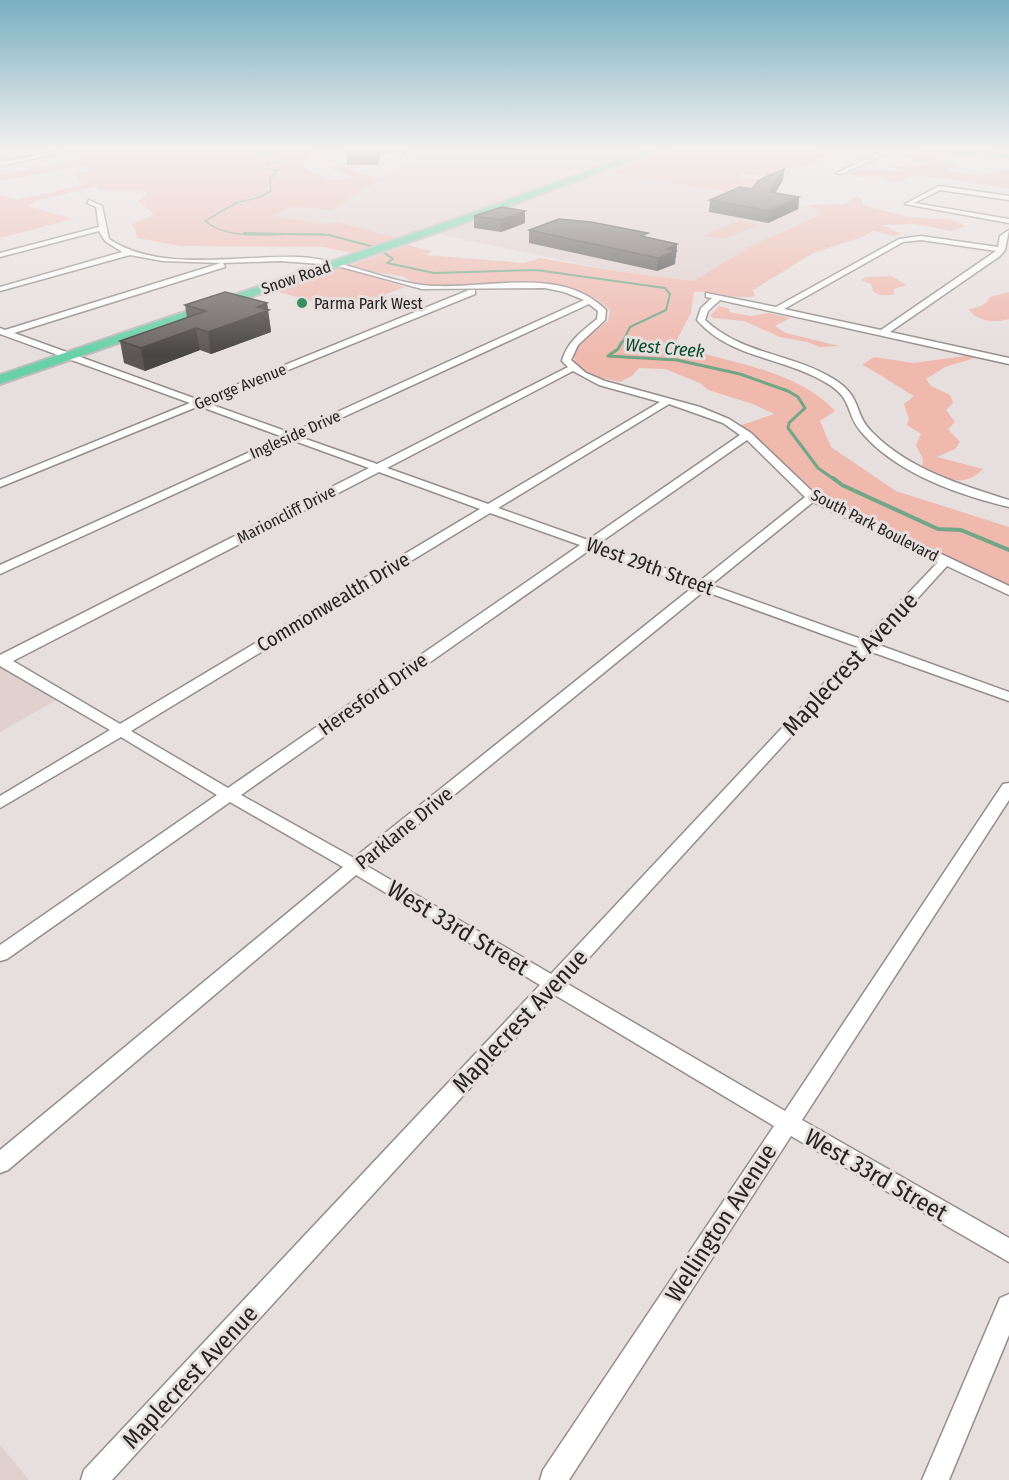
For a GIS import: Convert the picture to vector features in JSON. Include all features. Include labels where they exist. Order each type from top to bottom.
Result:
[{"type":"main road","name":"Snow Road","points":[[0,380],[469,217]]},
{"type":"street","points":[[102,217],[102,228],[107,240],[127,253],[165,259],[234,261],[295,259],[336,264],[411,285],[434,288],[539,286],[565,290],[591,300],[602,310],[601,320],[575,341],[568,353],[566,361],[573,368]]},
{"type":"street","points":[[986,217],[1009,221]]},
{"type":"street","points":[[0,255],[102,228]]},
{"type":"street","points":[[883,333],[1001,250],[1002,240],[1009,232]]},
{"type":"street","points":[[777,310],[901,240],[921,238],[1001,250]]},
{"type":"street","points":[[0,289],[127,253]]},
{"type":"street","points":[[2,333],[234,261]]},
{"type":"street","name":"George Avenue","points":[[0,484],[196,402],[480,288]]},
{"type":"street","points":[[706,295],[1009,361]]},
{"type":"street","points":[[718,297],[705,310],[701,320],[713,334],[734,346],[799,366],[825,378],[850,398],[856,417],[867,433],[907,464],[948,484],[1003,502],[1009,489]]},
{"type":"street","name":"Ingleside Drive","points":[[0,570],[591,300]]},
{"type":"street","points":[[2,333],[196,402]]},
{"type":"street","name":"South Park Boulevard","points":[[573,368],[602,383],[697,410],[726,421],[747,435],[812,497],[1009,591]]},
{"type":"street","name":"Marioncliff Drive","points":[[1,661],[573,368]]},
{"type":"street","name":"West 29th Street","points":[[196,402],[1009,697]]},
{"type":"street","name":"Commonwealth Drive","points":[[0,803],[666,402]]},
{"type":"street","name":"Heresford Drive","points":[[0,954],[747,435]]},
{"type":"street","name":"Parklane Drive","points":[[0,1163],[356,867],[812,497]]},
{"type":"street","name":"Maplecrest Avenue","points":[[94,1480],[945,561]]},
{"type":"street","name":"West 33rd Street","points":[[1,661],[1009,1251]]},
{"type":"street","name":"Wellington Avenue","points":[[553,1480],[1009,788]]},
{"type":"street","points":[[935,1480],[1009,1306]]},
{"type":"shaded area","points":[[0,217],[72,219],[0,238]]},
{"type":"shaded area","points":[[148,217],[273,217],[328,224],[336,222],[397,238],[352,253],[322,247],[181,246],[137,238],[135,229],[131,225]]},
{"type":"shaded area","points":[[270,217],[454,217],[392,239]]},
{"type":"shaded area","points":[[477,217],[820,217],[694,281],[615,271],[432,233]]},
{"type":"shaded area","points":[[815,217],[909,217],[954,220],[965,226],[951,231],[915,224],[882,225],[902,234],[893,236],[873,231],[862,237],[813,253],[753,290],[755,296],[740,297],[694,292],[691,313],[674,345],[684,351],[695,351],[770,372],[805,388],[835,411],[820,421],[831,447],[896,491],[1009,527],[1009,587],[818,496],[774,454],[739,426],[774,414],[753,404],[708,390],[700,383],[665,369],[639,368],[632,376],[620,382],[594,376],[576,365],[573,354],[585,338],[608,321],[610,310],[597,299],[573,289],[543,285],[436,286],[415,284],[402,276],[373,272],[351,265],[408,245],[432,251],[426,255],[524,263],[540,258],[694,281],[749,247]]},
{"type":"shaded area","points":[[740,220],[757,225],[724,239],[704,236]]},
{"type":"shaded area","points":[[336,266],[405,287],[344,310],[268,289]]},
{"type":"shaded area","points":[[891,276],[907,285],[894,289],[893,295],[879,295],[873,291],[871,284],[861,280],[866,277]]},
{"type":"shaded area","points":[[1009,292],[1009,319],[998,321],[981,319],[969,309],[981,306],[990,297]]},
{"type":"shaded area","points":[[719,306],[730,309],[729,312],[751,316],[769,313],[790,318],[775,326],[786,333],[839,346],[820,347],[780,337],[744,321],[710,316]]},
{"type":"shaded area","points":[[965,356],[975,358],[945,367],[926,379],[931,386],[950,395],[953,403],[946,410],[955,422],[948,429],[960,442],[955,449],[937,457],[983,469],[968,479],[954,480],[922,469],[923,459],[916,445],[921,434],[907,425],[909,419],[904,404],[914,396],[862,365],[874,357],[913,363]]},
{"type":"shaded area","points":[[0,662],[64,696],[0,732]]},
{"type":"shaded area","points":[[0,1445],[29,1480],[0,1480]]},
{"type":"building","points":[[481,217],[509,217],[501,220]]},
{"type":"building","points":[[559,219],[591,222],[648,233],[641,236],[677,244],[666,249],[676,251],[658,258],[529,230]]},
{"type":"building","points":[[225,292],[267,303],[257,307],[269,310],[208,332],[196,328],[141,348],[120,341],[206,311],[185,305]]},
{"type":"waterway","name":"West Creek","points":[[212,217],[205,221],[217,229],[232,233],[300,234]]},
{"type":"waterway","name":"West Creek","points":[[244,233],[300,234]]},
{"type":"waterway","name":"West Creek","points":[[300,234],[329,235],[378,248],[393,259],[387,263],[434,273],[536,270],[665,288],[670,294],[666,310],[630,327],[622,343]]},
{"type":"waterway","name":"West Creek","points":[[300,234],[331,235]]},
{"type":"waterway","name":"West Creek","points":[[622,342],[618,349],[608,356],[677,360],[740,374],[788,391],[798,397],[805,408],[789,423],[788,428],[818,468],[835,480]]},
{"type":"waterway","name":"West Creek","points":[[833,478],[842,485],[938,529],[961,530],[1009,550]]},
{"type":"place","name":"Parma Park West","points":[[302,303]]}]
